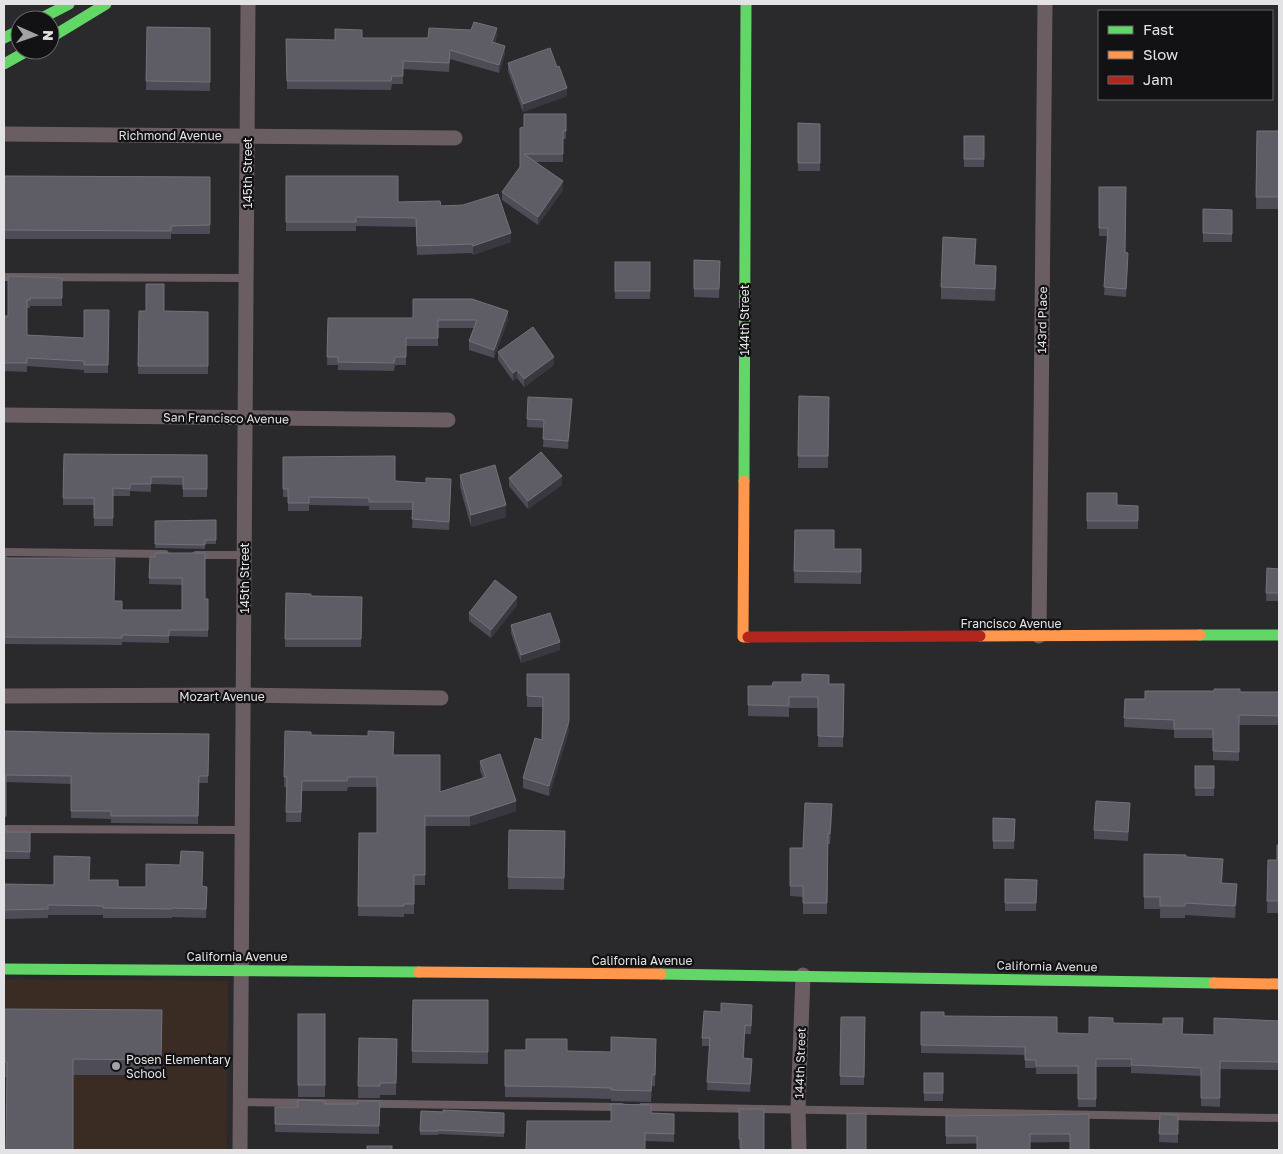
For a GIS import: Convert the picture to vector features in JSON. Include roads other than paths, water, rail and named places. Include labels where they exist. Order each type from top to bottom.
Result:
[{"type":"main road","points":[[57,10],[68,4]]},
{"type":"main road","points":[[60,32],[106,4]]},
{"type":"main road","name":"144th Street","points":[[743,637],[746,4]]},
{"type":"main road","name":"Francisco Avenue","points":[[743,637],[1279,635]]},
{"type":"main road","name":"California Avenue","points":[[4,968],[803,975],[1279,984]]},
{"type":"street","name":"143rd Place","points":[[1039,636],[1045,4]]},
{"type":"street","name":"145th Street","points":[[240,1150],[248,6]]},
{"type":"street","name":"Richmond Avenue","points":[[4,134],[455,138]]},
{"type":"street","name":"San Francisco Avenue","points":[[4,415],[448,420]]},
{"type":"street","name":"Mozart Avenue","points":[[4,696],[243,695],[441,698]]},
{"type":"street","name":"144th Street","points":[[799,1150],[798,1109],[803,975]]},
{"type":"lane","points":[[4,277],[246,278]]},
{"type":"lane","points":[[4,552],[177,554]]},
{"type":"lane","points":[[186,554],[244,555]]},
{"type":"lane","points":[[4,829],[242,830]]},
{"type":"lane","points":[[240,1102],[628,1107]]},
{"type":"lane","points":[[638,1107],[1279,1118]]},
{"type":"place","name":"Posen Elementary School","points":[[116,1066]]}]
